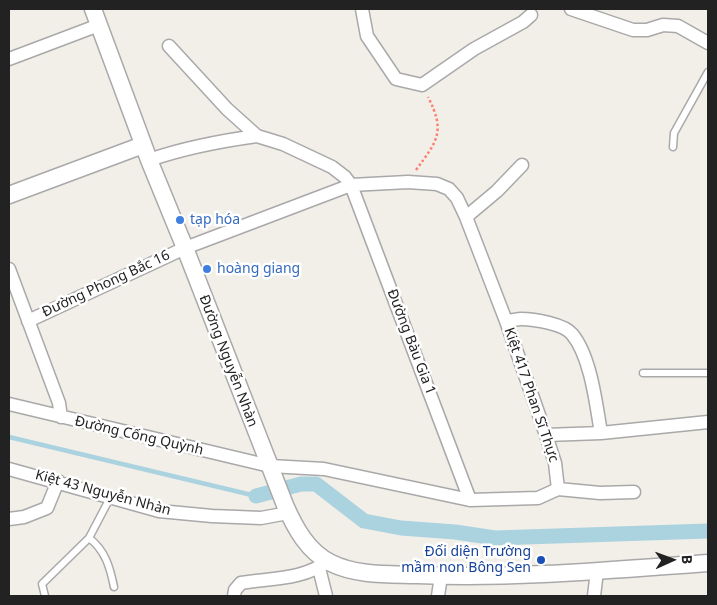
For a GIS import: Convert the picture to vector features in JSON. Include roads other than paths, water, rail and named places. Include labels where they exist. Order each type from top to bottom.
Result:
[{"type":"street","name":"Đường Nguyễn Nhàn","points":[[93,9],[146,153],[287,509],[304,540],[324,564],[380,574],[485,576],[597,571],[708,563]]},
{"type":"street","points":[[362,9],[367,36],[396,80],[422,84],[474,49],[523,22],[531,15]]},
{"type":"street","points":[[572,9],[633,30],[647,30],[663,25],[678,26],[708,43]]},
{"type":"street","points":[[9,59],[99,25]]},
{"type":"street","points":[[168,46],[227,109],[257,136],[283,144],[332,167],[351,184]]},
{"type":"street","points":[[9,195],[146,153],[176,151],[207,143],[257,136]]},
{"type":"street","points":[[466,217],[497,191],[522,165]]},
{"type":"street","name":"Kiệt 417 Phan Sĩ Thực","points":[[351,184],[408,182],[437,184],[449,189],[457,198],[506,321],[546,435],[555,463],[558,489]]},
{"type":"street","name":"Đường Phong Bắc 16","points":[[28,321],[185,248],[351,184]]},
{"type":"street","name":"Đường Bàu Gia 1","points":[[351,184],[470,500]]},
{"type":"street","points":[[9,270],[59,403],[61,417]]},
{"type":"street","points":[[506,321],[521,319],[543,322],[563,328],[571,333],[579,345],[590,374],[601,433]]},
{"type":"street","name":"Đường Cống Quỳnh","points":[[9,404],[272,472],[324,469],[470,500]]},
{"type":"street","points":[[546,435],[601,433],[708,422]]},
{"type":"street","name":"Kiệt 43 Nguyễn Nhàn","points":[[9,469],[159,510],[212,516],[260,518],[287,509]]},
{"type":"street","points":[[9,519],[24,517],[47,508],[58,481]]},
{"type":"street","points":[[470,500],[538,498],[558,489],[600,493],[634,492]]},
{"type":"street","points":[[234,596],[235,590],[241,584],[303,575],[324,564],[326,596]]},
{"type":"street","points":[[594,596],[597,571]]},
{"type":"street","points":[[438,596],[441,576]]},
{"type":"lane","points":[[673,147],[674,132],[708,72]]},
{"type":"lane","points":[[643,373],[708,373]]},
{"type":"lane","points":[[45,596],[42,584],[89,538],[110,498]]},
{"type":"lane","points":[[89,538],[97,544],[110,565],[114,587]]},
{"type":"waterway","points":[[9,437],[256,496]]},
{"type":"waterway","points":[[256,496],[301,484],[316,484],[364,521],[401,528],[455,532],[495,538],[708,531]]},
{"type":"place","name":"tạp hóa","points":[[180,220]]},
{"type":"place","name":"hoàng giang","points":[[207,269]]},
{"type":"place","name":"Đối diện Trường mầm non Bông Sen","points":[[541,560]]}]
